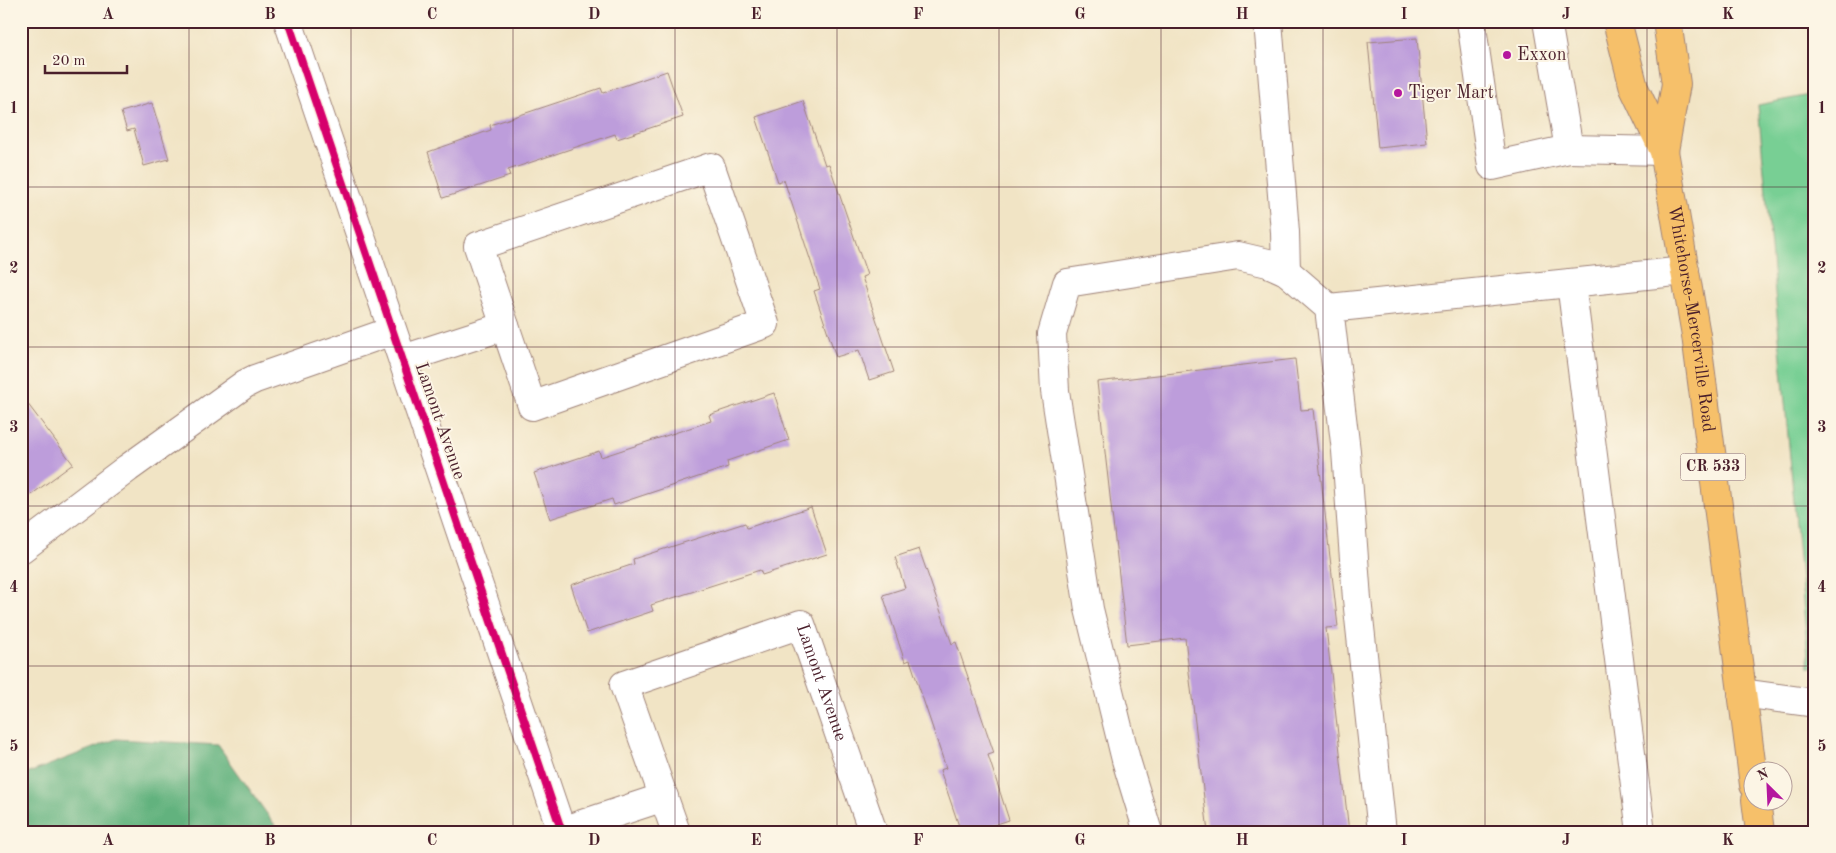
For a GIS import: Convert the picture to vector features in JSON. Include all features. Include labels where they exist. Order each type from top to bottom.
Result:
[{"type":"main road","name":"Whitehorse-Mercerville Road","points":[[1617,21],[1634,88],[1664,151],[1696,335],[1751,760]]},
{"type":"main road","name":"Whitehorse-Mercerville Road","points":[[1664,151],[1676,84],[1667,21]]},
{"type":"main road","points":[[1757,810],[1760,832]]},
{"type":"street","name":"Lamont Avenue","points":[[288,21],[562,831],[664,797]]},
{"type":"street","points":[[1268,21],[1285,232],[1286,271]]},
{"type":"street","points":[[1472,21],[1492,166],[1569,149],[1664,151]]},
{"type":"street","points":[[1547,21],[1569,149]]},
{"type":"street","points":[[711,167],[765,324],[532,406],[505,326],[478,246],[711,167]]},
{"type":"street","points":[[1148,832],[1126,760],[1089,609],[1055,391],[1052,334],[1067,283],[1238,256],[1268,263],[1286,271],[1329,308],[1346,451],[1357,599],[1382,832]]},
{"type":"street","points":[[1329,308],[1684,271]]},
{"type":"street","points":[[1571,283],[1641,832]]},
{"type":"street","name":"Lamont Avenue","points":[[403,359],[505,326]]},
{"type":"street","points":[[21,549],[128,468],[245,384],[392,331]]},
{"type":"street","name":"Lamont Avenue","points":[[676,832],[624,685],[801,624],[873,832]]},
{"type":"street","points":[[1742,693],[1815,703]]},
{"type":"green space","points":[[1815,94],[1815,667],[1809,667],[1758,105]]},
{"type":"green space","points":[[116,739],[218,745],[278,832],[21,832],[21,776]]},
{"type":"building","name":"Tiger Mart","points":[[1417,38],[1427,143],[1378,148],[1368,42]]},
{"type":"building","points":[[667,71],[683,117],[617,139],[615,134],[508,170],[510,176],[443,198],[428,152],[491,130],[490,125],[601,88],[603,93]]},
{"type":"building","points":[[803,101],[825,165],[829,164],[867,275],[862,277],[894,372],[869,380],[859,350],[836,357],[814,291],[820,289],[784,180],[778,182],[756,117]]},
{"type":"building","points":[[152,103],[169,159],[144,166],[134,129],[127,131],[121,112]]},
{"type":"building","points":[[1295,359],[1301,410],[1313,409],[1338,627],[1326,628],[1349,832],[1208,832],[1185,638],[1127,645],[1097,382]]},
{"type":"building","points":[[774,393],[789,440],[727,461],[728,467],[614,505],[612,499],[550,519],[534,473],[599,451],[601,457],[711,421],[709,415]]},
{"type":"building","points":[[21,395],[73,464],[24,500],[21,496]]},
{"type":"building","points":[[811,507],[827,554],[762,575],[760,570],[651,605],[653,611],[587,633],[571,585],[634,564],[633,559],[745,523],[747,528]]},
{"type":"building","points":[[919,549],[952,644],[956,642],[994,753],[988,755],[1009,820],[973,832],[961,832],[940,770],[946,768],[910,660],[905,662],[883,595],[905,588],[895,557]]},
{"type":"cycle path","points":[[288,21],[562,832]]},
{"type":"place","name":"Exxon","points":[[1507,55]]},
{"type":"place","name":"Tiger Mart","points":[[1398,93]]}]
